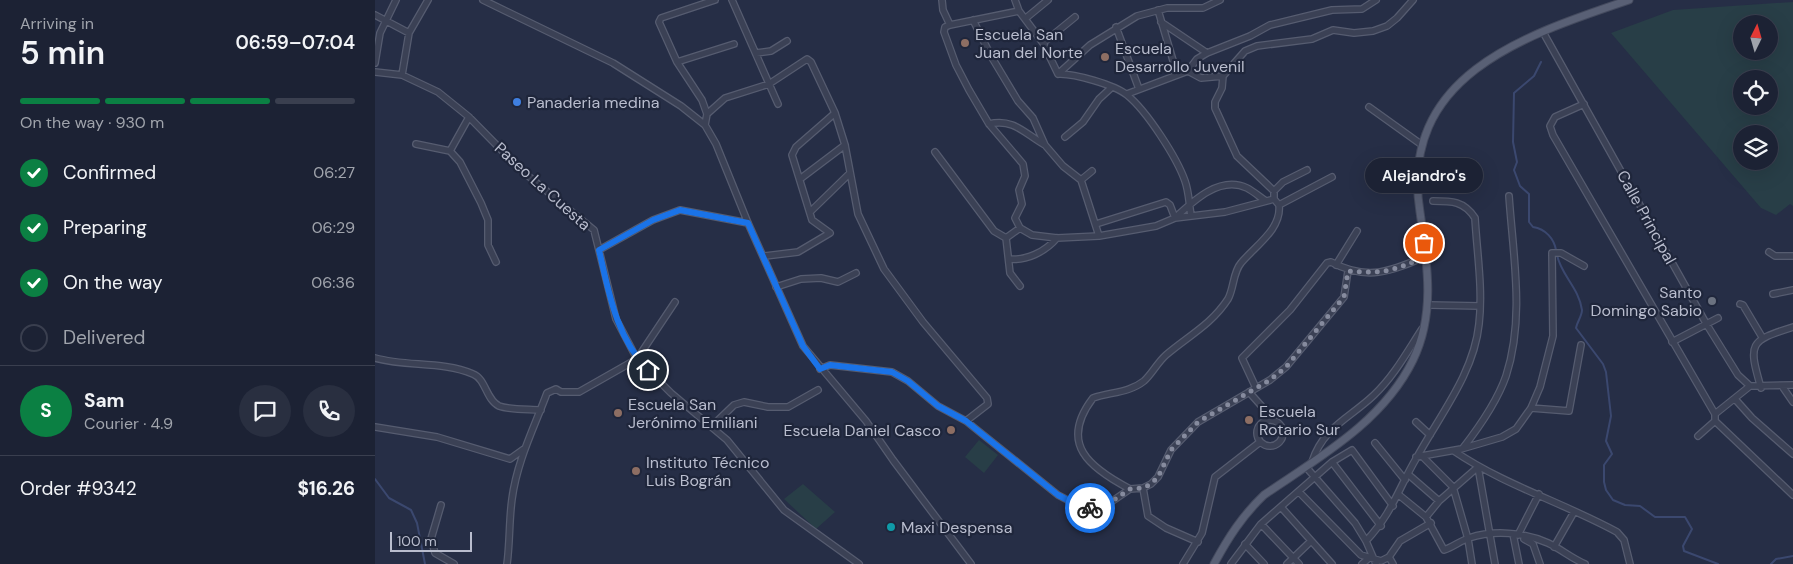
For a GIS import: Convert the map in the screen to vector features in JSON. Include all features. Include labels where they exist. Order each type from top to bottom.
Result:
[{"type":"main road","points":[[1214,564],[1240,520],[1251,507],[1263,495],[1370,419],[1390,397],[1413,359],[1429,305],[1426,256],[1417,184],[1418,159],[1434,115],[1453,88],[1467,74],[1494,55],[1543,32],[1629,0]]},
{"type":"street","points":[[375,63],[380,33],[395,0]]},
{"type":"street","points":[[402,75],[409,33],[428,0]]},
{"type":"street","points":[[483,0],[613,63],[681,106],[705,125],[716,144],[748,223],[765,256],[776,287],[803,346],[820,369],[844,393],[971,564]]},
{"type":"street","points":[[705,125],[707,114],[702,100],[677,62],[663,36],[659,20],[715,0]]},
{"type":"street","points":[[732,0],[778,104]]},
{"type":"street","points":[[936,0],[950,25]]},
{"type":"street","points":[[941,0],[943,10]]},
{"type":"street","points":[[1015,0],[1019,11],[1043,43],[1058,74]]},
{"type":"street","points":[[1026,18],[1048,0]]},
{"type":"street","points":[[1058,74],[1090,45],[1116,27],[1137,16],[1157,10],[1203,8],[1220,0]]},
{"type":"street","points":[[1127,94],[1188,71],[1197,59],[1207,53],[1250,36],[1269,25],[1331,10],[1362,9],[1375,0]]},
{"type":"street","points":[[1274,191],[1237,156],[1215,108],[1215,102],[1222,88],[1223,76],[1245,51],[1257,46],[1313,39],[1333,30],[1354,33],[1373,31],[1387,26],[1413,0]]},
{"type":"street","points":[[1157,10],[1177,74]]},
{"type":"street","points":[[1019,11],[950,25],[945,27],[944,32],[953,57],[969,90],[989,124],[1023,164],[1025,176],[1019,190],[1022,204],[1015,218],[1020,228],[1032,235],[1057,238],[1099,236],[1156,226],[1175,218],[1225,212],[1274,199]]},
{"type":"street","points":[[375,15],[409,33]]},
{"type":"street","points":[[1043,43],[1075,17]]},
{"type":"street","points":[[973,20],[1017,101],[1033,118],[1045,145]]},
{"type":"street","points":[[1161,22],[1207,53]]},
{"type":"street","points":[[1116,27],[1139,89]]},
{"type":"street","name":"Calle Principal","points":[[1543,32],[1707,325],[1738,375],[1750,386]]},
{"type":"street","points":[[756,54],[771,50],[787,41]]},
{"type":"street","points":[[677,62],[734,44]]},
{"type":"street","points":[[707,114],[725,98],[769,84],[807,59],[815,68],[835,113],[845,144],[857,214],[884,268],[923,322],[987,398],[989,404],[966,421]]},
{"type":"street","points":[[1188,71],[1201,78],[1223,76]]},
{"type":"street","name":"Paseo La Cuesta","points":[[375,72],[402,75],[438,92],[469,116],[521,170],[594,230],[615,319],[637,359],[671,393],[727,440],[784,510],[859,564]]},
{"type":"street","points":[[1058,74],[1068,74],[1127,94],[1173,154],[1185,181],[1191,215]]},
{"type":"street","points":[[1065,137],[1083,122],[1099,99],[1111,88]]},
{"type":"street","points":[[1584,104],[1555,117],[1550,126],[1715,414],[1715,421],[1782,486],[1791,487],[1793,495]]},
{"type":"street","points":[[1369,107],[1422,144]]},
{"type":"street","points":[[765,256],[798,252],[830,233],[812,220],[792,151],[835,113]]},
{"type":"street","points":[[450,151],[469,116]]},
{"type":"street","points":[[989,124],[1000,121],[1015,125],[1045,145],[1063,166],[1081,180],[1099,236]]},
{"type":"street","points":[[416,144],[450,151],[460,162],[488,220],[488,245],[496,262]]},
{"type":"street","points":[[800,180],[845,144]]},
{"type":"street","points":[[935,152],[994,231],[1007,238]]},
{"type":"street","points":[[1130,489],[1099,472],[1089,464],[1079,442],[1081,415],[1093,398],[1121,392],[1143,381],[1167,354],[1190,339],[1215,316],[1231,293],[1238,265],[1267,235],[1279,217],[1279,204],[1274,199],[1274,191],[1283,182],[1307,170]]},
{"type":"street","points":[[1081,180],[1091,171]]},
{"type":"street","points":[[810,212],[849,174]]},
{"type":"street","points":[[1279,204],[1332,177]]},
{"type":"street","points":[[1175,218],[1189,204],[1207,192],[1233,184],[1247,188],[1267,201]]},
{"type":"street","points":[[1461,450],[1482,424],[1498,393],[1506,376],[1515,336],[1517,297],[1509,196]]},
{"type":"street","points":[[1367,541],[1381,526],[1393,506],[1463,377],[1479,326],[1480,306],[1475,218],[1469,208],[1463,204],[1454,201],[1433,200]]},
{"type":"street","points":[[1096,224],[1166,202],[1170,205],[1175,218]]},
{"type":"street","points":[[599,250],[653,220],[680,210],[748,223]]},
{"type":"street","points":[[1007,238],[1020,228]]},
{"type":"street","points":[[1336,265],[1357,231]]},
{"type":"street","points":[[1007,238],[1010,273],[1020,286]]},
{"type":"street","points":[[1009,259],[1021,260],[1041,251],[1057,238]]},
{"type":"street","points":[[1769,252],[1775,256],[1793,256]]},
{"type":"street","points":[[1419,457],[1461,450],[1512,433],[1531,408],[1540,387],[1553,336],[1553,253],[1561,253],[1584,266]]},
{"type":"street","points":[[1256,388],[1242,358],[1290,310],[1327,263],[1348,271],[1385,272],[1426,256]]},
{"type":"street","points":[[820,369],[830,365],[892,372],[908,381],[938,406],[966,421],[1047,487],[1079,506],[1095,508],[1111,502],[1130,489],[1143,488],[1151,484],[1158,477],[1171,450],[1198,422],[1256,388],[1286,367],[1339,305],[1344,297],[1348,271]]},
{"type":"street","points":[[776,287],[801,279],[821,278],[837,282],[856,273]]},
{"type":"street","points":[[1773,294],[1793,290]]},
{"type":"street","points":[[507,564],[512,499],[524,449],[547,393],[551,390],[579,392],[637,359],[675,302]]},
{"type":"street","points":[[1740,304],[1743,305],[1761,337]]},
{"type":"street","points":[[1429,305],[1480,306]]},
{"type":"street","points":[[1673,342],[1718,318]]},
{"type":"street","points":[[1373,560],[1367,541],[1355,524],[1314,478],[1309,464],[1324,438],[1343,418],[1373,396],[1397,368],[1423,327]]},
{"type":"street","points":[[1761,388],[1752,355],[1761,337],[1793,327]]},
{"type":"street","points":[[1531,408],[1569,411],[1581,345]]},
{"type":"street","points":[[375,358],[395,364],[423,364],[475,374],[494,402],[500,406],[541,410]]},
{"type":"street","points":[[1715,414],[1750,386],[1761,388],[1793,384]]},
{"type":"street","points":[[1781,386],[1793,402]]},
{"type":"street","points":[[711,426],[734,405],[744,402],[769,407],[788,407],[818,390]]},
{"type":"street","points":[[1249,392],[1283,428],[1281,440],[1271,446],[1260,442],[1257,434],[1259,425],[1265,420],[1274,420]]},
{"type":"street","points":[[1735,399],[1752,418],[1793,454]]},
{"type":"street","points":[[1698,436],[1715,421]]},
{"type":"street","points":[[1416,422],[1430,435]]},
{"type":"street","points":[[375,427],[437,437],[509,459],[524,449]]},
{"type":"street","points":[[1183,564],[1202,533],[1215,477],[1260,442]]},
{"type":"street","points":[[1375,443],[1407,478],[1439,501]]},
{"type":"street","points":[[1232,564],[1261,524],[1332,462],[1353,450],[1393,506]]},
{"type":"street","points":[[1454,451],[1478,467],[1617,532],[1624,540],[1631,564]]},
{"type":"street","points":[[1419,457],[1453,487],[1468,539],[1472,564]]},
{"type":"street","points":[[1332,462],[1381,526]]},
{"type":"street","points":[[1426,517],[1453,487],[1478,467]]},
{"type":"street","points":[[1478,467],[1495,564]]},
{"type":"street","points":[[1143,488],[1148,516],[1166,528],[1198,542]]},
{"type":"street","points":[[1299,492],[1361,555],[1373,560],[1381,561],[1389,557],[1400,541],[1431,524]]},
{"type":"street","points":[[1519,564],[1516,534],[1539,494]]},
{"type":"street","points":[[1399,495],[1426,517],[1444,550],[1468,539],[1490,534],[1516,534],[1548,543],[1568,557],[1585,564]]},
{"type":"street","points":[[441,505],[431,539],[435,553],[454,564]]},
{"type":"street","points":[[1281,508],[1332,564]]},
{"type":"street","points":[[1554,547],[1574,512]]},
{"type":"street","points":[[1261,524],[1299,564]]},
{"type":"street","points":[[1516,534],[1533,544],[1540,564]]},
{"type":"street","points":[[1287,564],[1311,541]]},
{"type":"street","points":[[1245,544],[1264,564]]},
{"type":"street","points":[[1389,557],[1393,564]]},
{"type":"street","points":[[1362,564],[1373,560]]},
{"type":"shaded area","points":[[1793,2],[1793,206],[1790,204],[1776,215],[1761,208],[1611,33],[1673,10]]},
{"type":"shaded area","points":[[979,440],[998,455],[984,473],[965,457]]},
{"type":"shaded area","points":[[803,484],[835,512],[816,529],[784,499]]},
{"type":"waterway","points":[[1541,62],[1534,76],[1514,93],[1513,142],[1517,162],[1514,170],[1520,186],[1529,194],[1529,222],[1533,227],[1549,235],[1556,250]]},
{"type":"waterway","points":[[1557,255],[1562,269],[1580,302],[1582,312],[1576,328],[1603,364],[1606,372],[1611,416],[1606,441],[1612,454],[1604,465],[1606,490],[1613,500],[1625,505],[1640,506],[1655,517],[1685,517],[1692,529],[1683,546],[1684,551],[1718,564]]},
{"type":"waterway","points":[[375,479],[389,498],[411,510],[417,523],[425,564]]},
{"type":"waterway","points":[[1771,564],[1776,559],[1793,556]]},
{"type":"way so far","points":[[1090,508],[1111,502],[1130,489],[1143,488],[1151,484],[1158,477],[1171,450],[1198,422],[1270,380],[1286,367],[1339,305],[1344,297],[1348,271],[1385,272],[1405,266],[1426,256],[1424,243]]},
{"type":"place","name":"Escuela San Juan del Norte","points":[[965,43]]},
{"type":"place","name":"Escuela Desarrollo Juvenil","points":[[1105,57]]},
{"type":"place","name":"Panaderia medina","points":[[517,102]]},
{"type":"place","name":"Alejandro's","points":[[1424,243]]},
{"type":"place","name":"Santo Domingo Sabio","points":[[1712,301]]},
{"type":"place","name":"Escuela San Jerónimo Emiliani","points":[[618,413]]},
{"type":"place","name":"Escuela Rotario Sur","points":[[1249,420]]},
{"type":"place","name":"Escuela Daniel Casco","points":[[951,430]]},
{"type":"place","name":"Instituto Técnico Luis Bográn","points":[[636,471]]},
{"type":"place","name":"Maxi Despensa","points":[[891,527]]},
{"type":"route","points":[[648,370],[637,359],[615,319],[599,250],[653,220],[680,210],[694,211],[732,221],[748,223],[765,256],[776,287],[803,346],[820,369],[830,365],[892,372],[908,381],[938,406],[966,421],[1058,495],[1079,506],[1090,508]]}]
